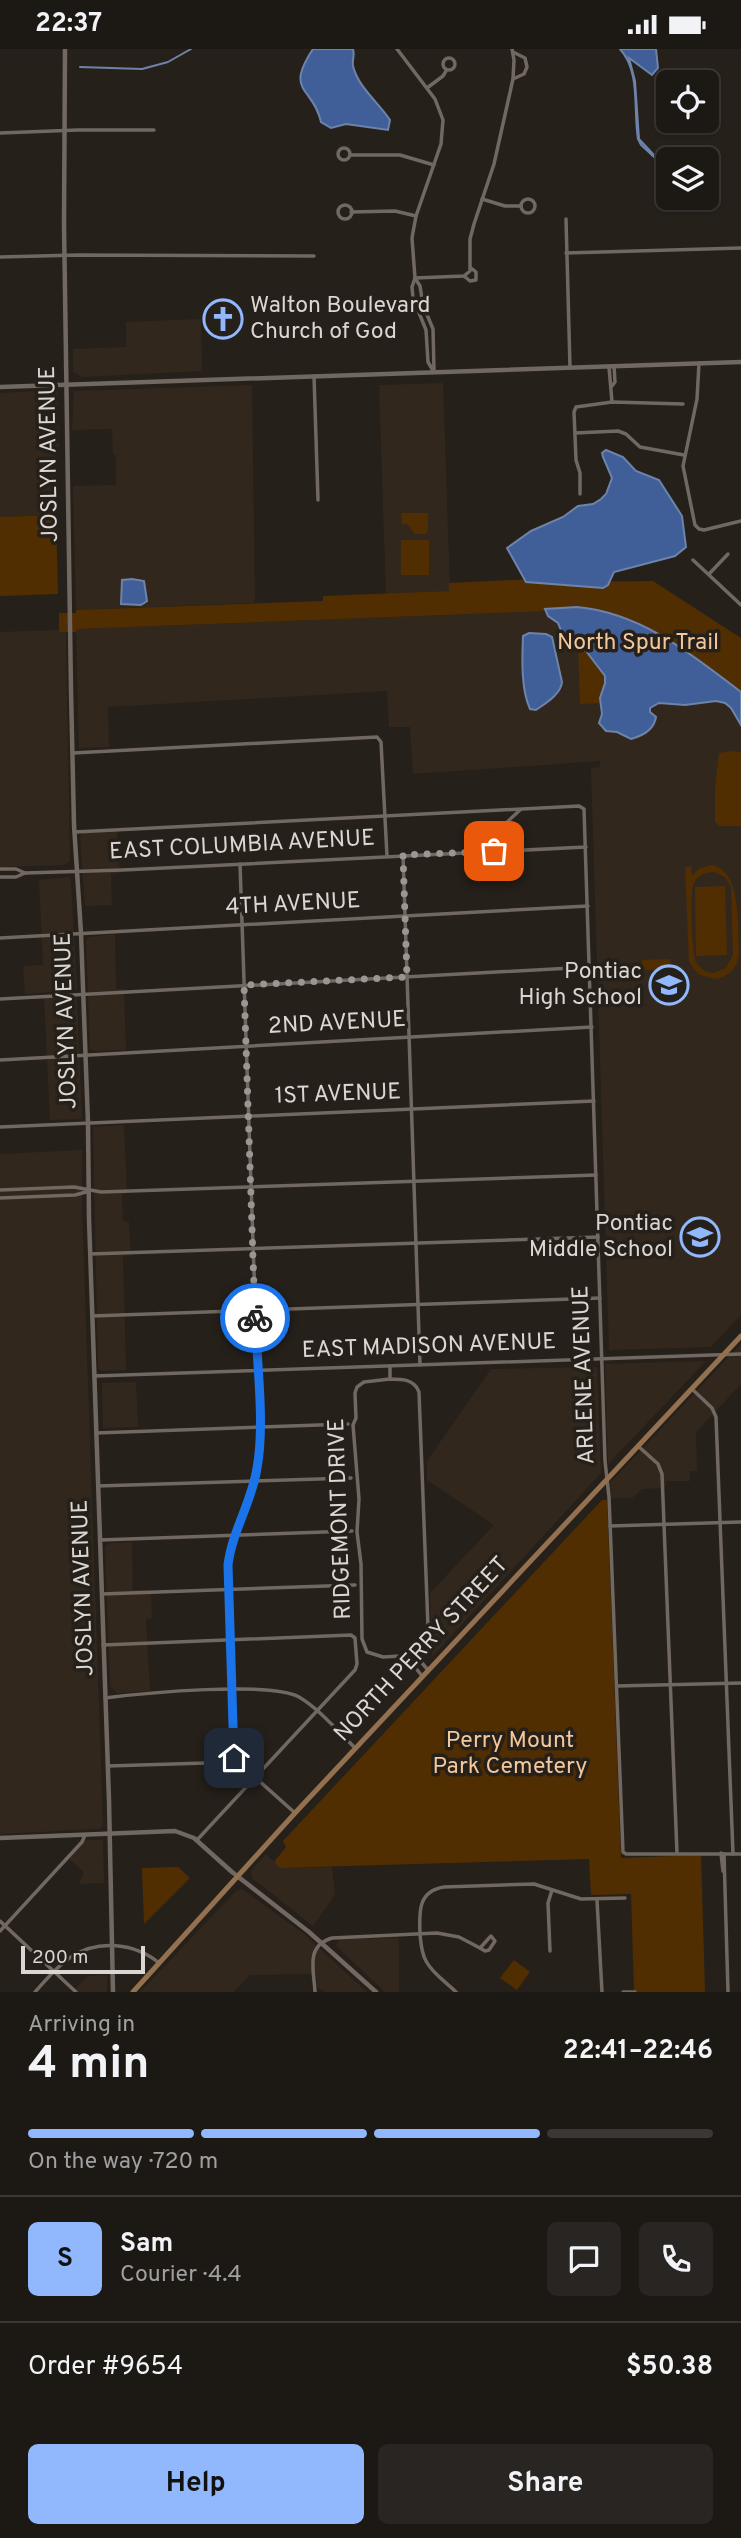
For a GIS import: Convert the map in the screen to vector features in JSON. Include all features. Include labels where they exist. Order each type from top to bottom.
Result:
[{"type":"main road","name":"JOSLYN AVENUE","points":[[65,49],[66,385],[73,753],[86,1055],[113,1992]]},
{"type":"main road","points":[[0,387],[741,362]]},
{"type":"main road","name":"NORTH PERRY STREET","points":[[133,1992],[355,1748],[741,1336]]},
{"type":"main road","points":[[0,1838],[178,1831],[188,1834],[238,1877],[321,1941],[376,1992]]},
{"type":"street","points":[[397,49],[440,109],[443,125],[442,139],[412,235],[414,302],[427,338],[428,362],[434,372]]},
{"type":"street","points":[[512,50],[525,58],[527,67],[524,74],[513,79]]},
{"type":"street","points":[[415,278],[464,276],[469,273],[470,239],[494,164],[513,79],[512,50]]},
{"type":"street","points":[[427,88],[443,76],[446,70]]},
{"type":"street","points":[[0,133],[155,130]]},
{"type":"street","points":[[350,155],[400,155],[434,165]]},
{"type":"street","points":[[482,199],[500,205],[522,206]]},
{"type":"street","points":[[351,212],[395,211],[416,216]]},
{"type":"street","points":[[566,219],[570,367]]},
{"type":"street","points":[[566,253],[741,248]]},
{"type":"street","points":[[0,257],[314,257]]},
{"type":"street","points":[[464,276],[470,281],[476,280],[476,272],[471,268]]},
{"type":"street","points":[[415,278],[420,286],[422,303],[435,338],[434,372]]},
{"type":"street","points":[[427,338],[435,338]]},
{"type":"street","points":[[699,363],[698,399],[684,455],[684,478],[695,525],[704,530],[741,521]]},
{"type":"street","points":[[611,366],[609,381],[612,386],[612,403]]},
{"type":"street","points":[[314,376],[318,500]]},
{"type":"street","points":[[580,494],[574,412],[577,406],[612,403],[683,404]]},
{"type":"street","points":[[575,433],[618,431],[626,434],[640,447],[684,455]]},
{"type":"street","points":[[709,574],[728,554]]},
{"type":"street","points":[[693,560],[741,605]]},
{"type":"street","points":[[73,753],[379,738],[387,856]]},
{"type":"street","name":"ARLENE AVENUE","points":[[521,809],[583,808],[606,1481],[609,1497],[624,1853],[677,1853]]},
{"type":"street","points":[[499,809],[505,814],[505,823]]},
{"type":"street","points":[[75,832],[521,809]]},
{"type":"street","points":[[474,852],[521,809]]},
{"type":"street","points":[[491,839],[491,847],[496,852]]},
{"type":"street","name":"EAST COLUMBIA AVENUE","points":[[0,877],[16,877],[25,873],[586,847]]},
{"type":"street","points":[[403,855],[420,1365]]},
{"type":"street","points":[[234,1761],[228,1562],[234,1536],[254,1481],[259,1452],[240,864]]},
{"type":"street","name":"EAST COLUMBIA AVENUE","points":[[0,869],[16,869],[25,873]]},
{"type":"street","name":"4TH AVENUE","points":[[0,938],[588,906]]},
{"type":"street","points":[[0,999],[590,967]]},
{"type":"street","name":"2ND AVENUE","points":[[0,1060],[592,1027]]},
{"type":"street","name":"1ST AVENUE","points":[[0,1127],[594,1101]]},
{"type":"street","points":[[0,1198],[75,1195],[88,1191],[596,1175]]},
{"type":"street","points":[[0,1190],[74,1187],[88,1191]]},
{"type":"street","points":[[90,1254],[598,1237]]},
{"type":"street","points":[[92,1316],[600,1298]]},
{"type":"street","name":"EAST MADISON AVENUE","points":[[94,1376],[741,1355]]},
{"type":"street","points":[[390,1366],[390,1380],[407,1380],[415,1385],[419,1392],[424,1583],[428,1627],[425,1642],[416,1656],[428,1670]]},
{"type":"street","name":"RIDGEMONT DRIVE","points":[[390,1380],[362,1383],[355,1393],[356,1418],[353,1425],[359,1480],[357,1532],[362,1639],[365,1650],[373,1655],[416,1656]]},
{"type":"street","points":[[692,1389],[711,1406],[716,1415],[733,1854]]},
{"type":"street","points":[[96,1433],[348,1424]]},
{"type":"street","points":[[638,1446],[662,1471],[677,1853],[741,1854]]},
{"type":"street","points":[[98,1486],[351,1478]]},
{"type":"street","points":[[610,1526],[741,1522]]},
{"type":"street","points":[[100,1540],[352,1531]]},
{"type":"street","points":[[102,1594],[355,1585]]},
{"type":"street","points":[[103,1645],[354,1636],[356,1669],[197,1840]]},
{"type":"street","points":[[407,1657],[422,1676]]},
{"type":"street","points":[[617,1686],[741,1683]]},
{"type":"street","points":[[105,1697],[232,1690],[284,1691],[303,1700],[355,1748]]},
{"type":"street","points":[[108,1766],[234,1761],[240,1763],[295,1813]]},
{"type":"street","points":[[0,1931],[82,1842],[85,1835]]},
{"type":"street","points":[[722,1853],[728,1992]]},
{"type":"street","points":[[456,1992],[427,1963],[422,1951],[421,1903],[437,1888],[530,1884],[581,1899],[625,1898]]},
{"type":"street","points":[[550,1951],[548,1903],[552,1889]]},
{"type":"street","points":[[597,1899],[602,1992]]},
{"type":"street","points":[[0,1921],[76,1992]]},
{"type":"street","points":[[315,1992],[314,1952],[321,1941],[334,1937],[421,1934],[455,1936],[485,1951],[489,1950],[495,1938],[489,1937],[480,1948]]},
{"type":"street","points":[[35,1992],[79,1952],[93,1948],[111,1946],[138,1949],[159,1964]]},
{"type":"street","points":[[623,1992],[635,1992]]},
{"type":"shaded area","points":[[201,319],[202,371],[82,377],[73,372],[73,349],[126,347],[126,322]]},
{"type":"shaded area","points":[[443,383],[450,591],[386,594],[379,385]]},
{"type":"shaded area","points":[[252,385],[255,603],[76,610],[73,486],[116,485],[116,455],[113,454],[112,429],[72,430],[74,391]]},
{"type":"shaded area","points":[[58,390],[56,515],[0,517],[0,393]]},
{"type":"shaded area","points":[[577,610],[741,700],[741,1315],[711,1347],[609,1350],[591,768],[600,767],[600,761],[413,774],[410,727],[389,727],[387,691],[108,707],[109,747],[79,748],[76,629]]},
{"type":"shaded area","points":[[0,632],[66,632],[70,861],[64,865],[0,867]]},
{"type":"shaded area","points":[[117,831],[120,873],[111,874],[112,905],[85,906],[80,835]]},
{"type":"shaded area","points":[[68,877],[71,880],[77,990],[25,994],[23,966],[43,965],[39,880]]},
{"type":"shaded area","points":[[115,934],[116,989],[124,989],[126,1050],[96,1051],[90,1049],[86,940],[88,937]]},
{"type":"shaded area","points":[[44,998],[77,998],[82,1119],[50,1120]]},
{"type":"shaded area","points":[[124,1125],[127,1193],[122,1194],[123,1221],[129,1222],[131,1255],[123,1256],[126,1370],[102,1371],[98,1368],[93,1127]]},
{"type":"shaded area","points":[[82,1150],[103,1826],[98,1829],[0,1834],[0,1154]]},
{"type":"shaded area","points":[[741,1344],[741,1384],[696,1432],[697,1471],[690,1471],[690,1481],[666,1481],[665,1488],[642,1489],[632,1498],[611,1498],[610,1483]]},
{"type":"shaded area","points":[[706,1361],[608,1464],[605,1364]]},
{"type":"shaded area","points":[[597,1367],[601,1473],[432,1657],[430,1593],[494,1525],[427,1480],[427,1461],[491,1369]]},
{"type":"shaded area","points":[[136,1382],[138,1427],[103,1428],[102,1383]]},
{"type":"shaded area","points":[[132,1542],[133,1590],[151,1590],[152,1618],[146,1619],[150,1691],[117,1693],[110,1686],[105,1546],[110,1543]]},
{"type":"shaded area","points":[[86,1840],[103,1840],[104,1883],[79,1884],[84,1872],[69,1859]]},
{"type":"shaded area","points":[[266,1854],[280,1868],[332,1867],[335,1895],[313,1926],[252,1878],[251,1871]]},
{"type":"shaded area","points":[[242,1889],[304,1934],[367,1992],[325,1992],[317,1987],[316,1974],[250,1975],[234,1992],[140,1992],[236,1891]]},
{"type":"shaded area","points":[[399,1938],[399,1992],[385,1992],[336,1946],[339,1939]]},
{"type":"shaded area","points":[[107,1975],[107,1992],[79,1992],[75,1989],[88,1976]]},
{"type":"green space","points":[[401,513],[428,513],[426,534],[415,534],[407,524],[402,524]]},
{"type":"green space","points":[[56,515],[58,594],[0,596],[0,517]]},
{"type":"green space","points":[[401,540],[429,540],[429,575],[401,575]]},
{"type":"green space","name":"North Spur Trail","points":[[576,577],[576,582],[653,581],[741,638],[741,700],[738,697],[580,704],[577,610],[77,629],[76,632],[59,632],[59,613],[76,613],[76,610],[323,601],[323,596],[449,591],[449,583]]},
{"type":"green space","points":[[741,752],[741,826],[720,826],[715,822],[719,753]]},
{"type":"green space","points":[[712,865],[721,869],[728,877],[736,901],[739,952],[737,963],[732,971],[714,979],[698,974],[689,962],[685,867],[691,867],[692,875],[700,868]],"holes":[[[714,872],[725,877],[731,887],[733,955],[726,968],[713,973],[701,968],[696,962],[692,891],[698,877],[704,874]]]},
{"type":"green space","points":[[725,886],[727,955],[696,956],[695,887]]},
{"type":"green space","points":[[670,959],[671,978],[657,979],[657,970],[642,970],[642,960]]},
{"type":"green space","name":"Perry Mount Park Cemetery","points":[[602,1500],[607,1500],[621,1858],[701,1855],[705,1992],[634,1992],[631,1894],[591,1895],[589,1859],[280,1868],[274,1862],[286,1847],[283,1841]]},
{"type":"green space","points":[[178,1867],[190,1878],[144,1924],[142,1868]]},
{"type":"green space","points":[[514,1960],[530,1972],[517,1990],[500,1978]]},
{"type":"water","points":[[313,49],[353,49],[356,74],[390,120],[388,130],[346,124],[331,128],[321,122],[301,82],[305,63]]},
{"type":"water","points":[[620,49],[656,49],[658,68],[652,75],[629,58],[635,81],[639,139],[656,159],[638,139],[634,80],[627,58]]},
{"type":"water","points":[[606,450],[623,457],[636,471],[659,480],[682,516],[686,547],[675,556],[614,572],[608,585],[603,588],[526,582],[507,548],[531,531],[563,517],[578,506],[593,504],[601,499],[606,494],[612,478],[602,453]]},
{"type":"water","points":[[122,580],[144,581],[147,601],[141,605],[121,604]]},
{"type":"water","points":[[577,607],[623,617],[684,650],[741,692],[741,725],[725,703],[659,703],[650,708],[650,712],[656,717],[650,729],[643,734],[631,739],[617,732],[606,731],[599,723],[602,714],[600,698],[605,676],[586,651],[565,640],[558,623],[548,616],[545,609]]},
{"type":"water","points":[[529,633],[552,637],[562,682],[556,694],[536,710],[530,709],[527,701],[522,664],[523,636]]},
{"type":"waterway","points":[[80,67],[142,69],[168,62],[191,49]]},
{"type":"way so far","points":[[255,1318],[244,985],[407,977],[403,855],[474,852],[491,839],[494,851]]},
{"type":"place","name":"Walton Boulevard Church of God","points":[[223,319]]},
{"type":"place","name":"Pontiac High School","points":[[669,985]]},
{"type":"place","name":"Pontiac Middle School","points":[[700,1237]]},
{"type":"route","points":[[234,1758],[228,1565],[232,1541],[253,1486],[259,1459],[255,1318]]}]
